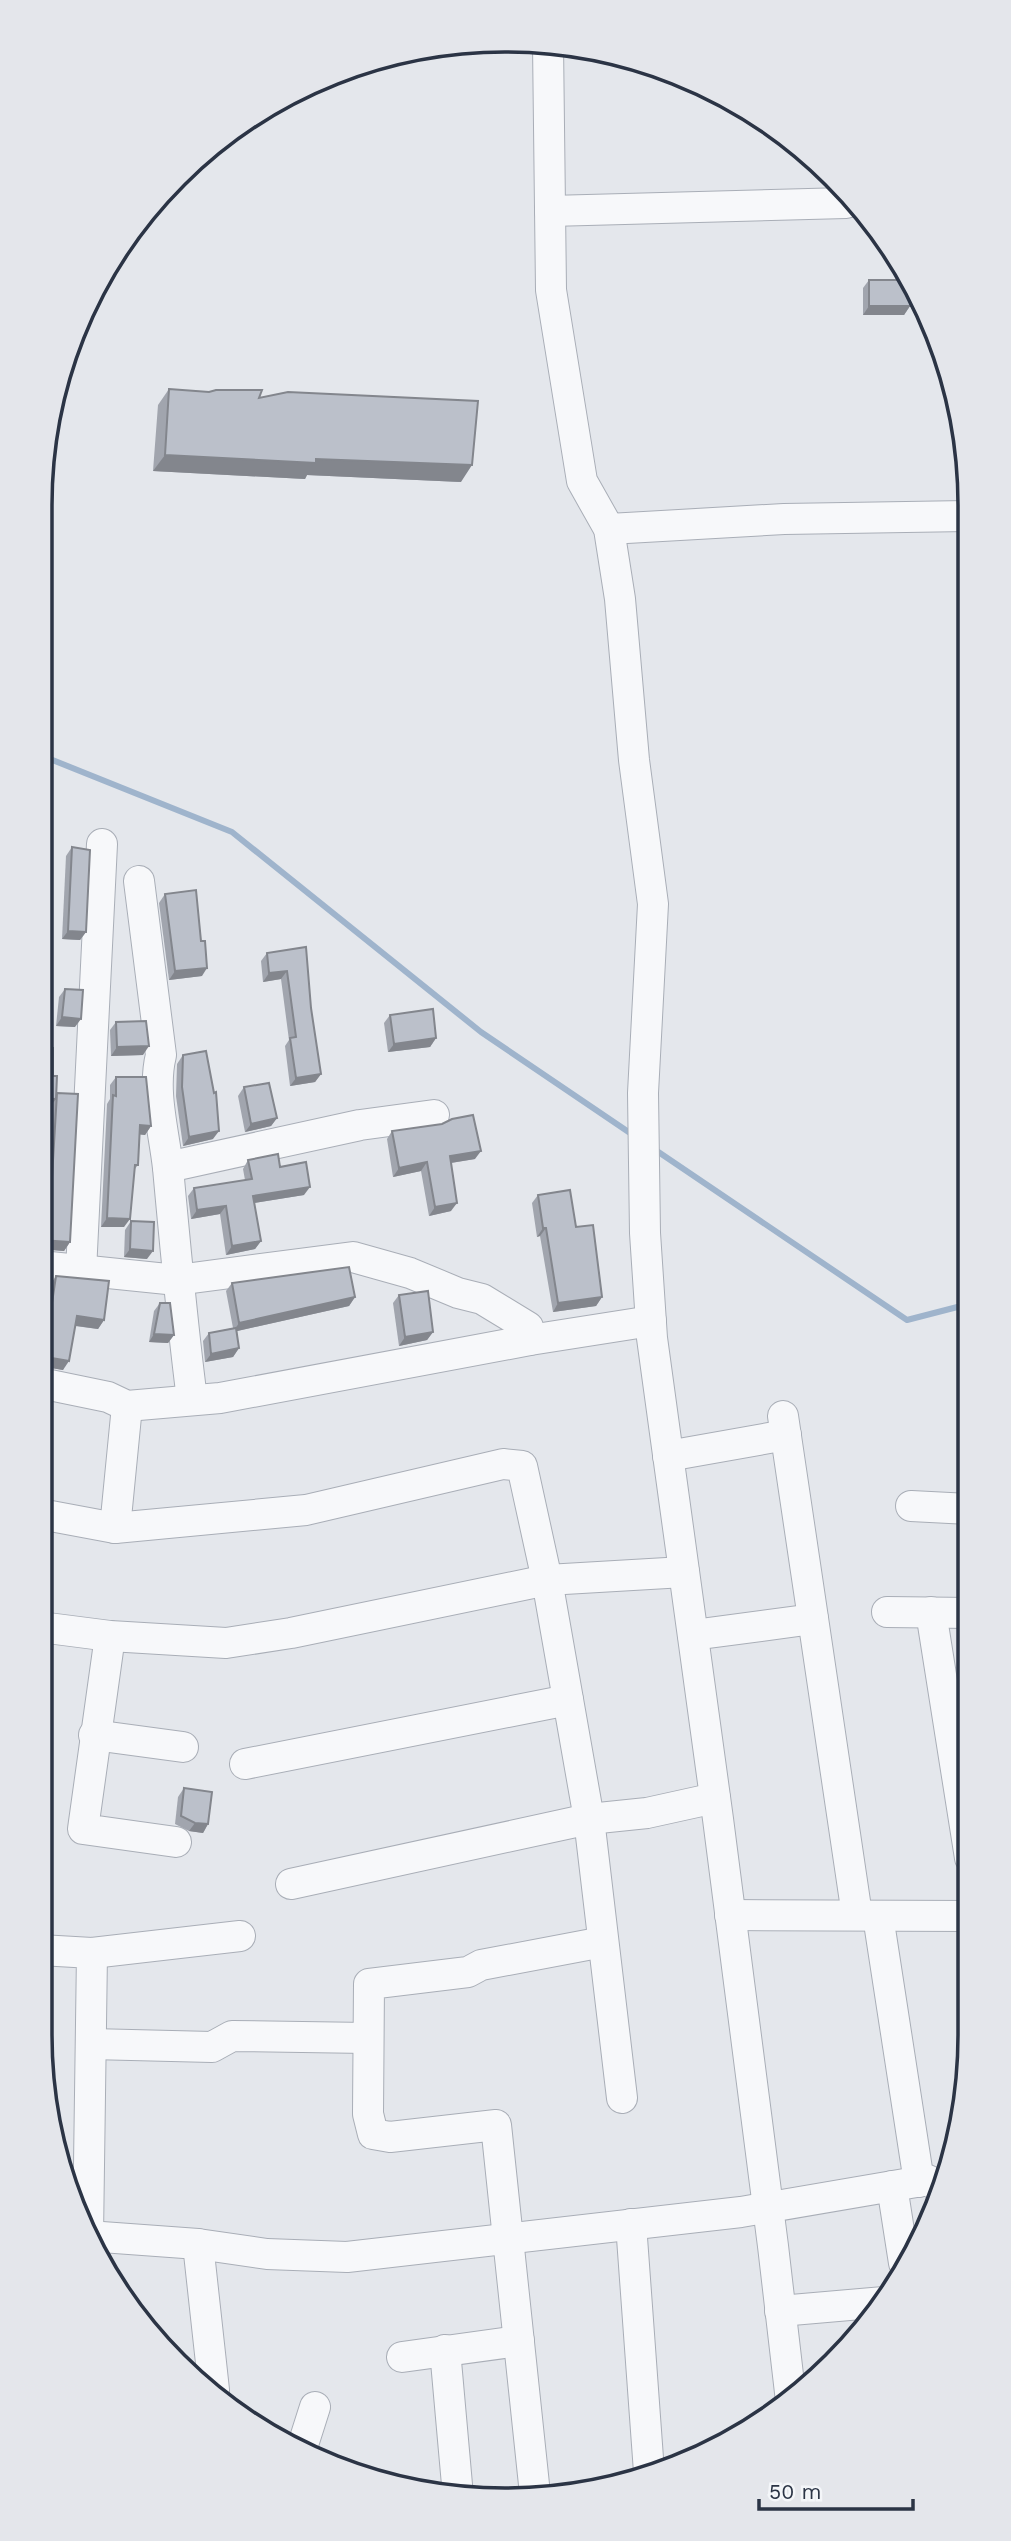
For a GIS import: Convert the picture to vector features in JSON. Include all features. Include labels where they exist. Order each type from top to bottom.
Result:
[{"type":"street","points":[[548,54],[551,290],[582,481],[609,528],[621,598],[634,760],[653,904],[643,1093],[645,1233],[651,1321],[768,2206],[789,2389]]},
{"type":"street","points":[[550,211],[842,202]]},
{"type":"street","points":[[609,528],[784,519],[958,516]]},
{"type":"street","points":[[81,1271],[102,844]]},
{"type":"street","points":[[139,881],[161,1055],[156,1074],[192,1399]]},
{"type":"street","points":[[168,1167],[360,1125],[434,1115]]},
{"type":"street","points":[[52,1267],[177,1280],[353,1257],[410,1273],[494,1305],[528,1327],[530,1340]]},
{"type":"street","points":[[52,1385],[108,1397],[127,1406],[220,1398],[530,1340],[651,1321]]},
{"type":"street","points":[[116,1528],[127,1406]]},
{"type":"street","points":[[668,1456],[784,1426],[813,1619],[918,2186],[907,2245]]},
{"type":"street","points":[[52,1516],[116,1528],[306,1510],[503,1464],[522,1466],[547,1580],[589,1819],[622,2098]]},
{"type":"street","points":[[911,1506],[958,1508]]},
{"type":"street","points":[[52,1629],[110,1636],[226,1643],[291,1633],[547,1580],[684,1572]]},
{"type":"street","points":[[887,1612],[958,1613]]},
{"type":"street","points":[[931,1612],[958,1782]]},
{"type":"street","points":[[693,1635],[813,1619]]},
{"type":"street","points":[[110,1636],[94,1735],[83,1829],[176,1842]]},
{"type":"street","points":[[245,1764],[568,1700]]},
{"type":"street","points":[[94,1735],[183,1747]]},
{"type":"street","points":[[291,1884],[589,1819],[646,1813],[715,1798]]},
{"type":"street","points":[[730,1915],[958,1916]]},
{"type":"street","points":[[52,1951],[92,1953],[240,1936]]},
{"type":"street","points":[[534,2488],[496,2125],[390,2137],[373,2134],[369,2114],[369,1984],[468,1972],[481,1965],[603,1942]]},
{"type":"street","points":[[88,2212],[92,1953]]},
{"type":"street","points":[[91,2044],[212,2048],[232,2036],[367,2038]]},
{"type":"street","points":[[99,2237],[198,2244],[267,2254],[347,2257],[741,2212],[918,2186]]},
{"type":"street","points":[[631,2224],[648,2465]]},
{"type":"street","points":[[198,2244],[213,2381]]},
{"type":"street","points":[[780,2312],[870,2303]]},
{"type":"street","points":[[402,2357],[519,2341]]},
{"type":"street","points":[[445,2350],[457,2486]]},
{"type":"street","points":[[304,2441],[315,2407]]},
{"type":"building","points":[[869,280],[899,280],[910,301],[910,306],[869,306]]},
{"type":"building","points":[[169,389],[209,392],[262,390],[259,398],[288,392],[478,401],[472,465],[316,459],[316,463],[165,455]]},
{"type":"building","points":[[72,847],[90,850],[86,932],[68,931]]},
{"type":"building","points":[[196,890],[201,941],[205,941],[207,968],[175,971],[165,894]]},
{"type":"building","points":[[306,947],[311,1008],[321,1074],[296,1078],[290,1038],[296,1037],[287,971],[269,973],[267,953]]},
{"type":"building","points":[[65,989],[83,990],[81,1019],[62,1017]]},
{"type":"building","points":[[433,1009],[436,1038],[394,1044],[390,1015]]},
{"type":"building","points":[[146,1021],[149,1046],[117,1047],[116,1022]]},
{"type":"building","points":[[52,1048],[53,1076],[57,1076],[56,1099],[52,1099]]},
{"type":"building","points":[[206,1051],[214,1093],[216,1092],[219,1131],[189,1137],[182,1087],[183,1055]]},
{"type":"building","points":[[116,1077],[146,1077],[151,1126],[140,1125],[138,1165],[135,1165],[130,1219],[107,1218]]},
{"type":"building","points":[[269,1083],[277,1118],[251,1124],[244,1087]]},
{"type":"building","points":[[57,1093],[78,1094],[70,1242],[52,1241],[52,1177]]},
{"type":"building","points":[[473,1115],[481,1151],[450,1156],[457,1203],[435,1207],[427,1162],[399,1168],[392,1131],[442,1124]]},
{"type":"building","points":[[278,1154],[280,1167],[306,1162],[310,1187],[253,1196],[261,1241],[232,1246],[226,1206],[197,1210],[194,1188],[252,1179],[248,1160]]},
{"type":"building","points":[[570,1190],[576,1227],[593,1225],[602,1297],[558,1303],[538,1195]]},
{"type":"building","points":[[131,1221],[154,1222],[153,1251],[130,1249]]},
{"type":"building","points":[[349,1267],[355,1297],[239,1323],[232,1283]]},
{"type":"building","points":[[56,1276],[109,1281],[104,1320],[77,1316],[69,1361],[52,1358],[52,1303]]},
{"type":"building","points":[[428,1291],[433,1332],[405,1337],[399,1295]]},
{"type":"building","points":[[160,1303],[170,1303],[174,1335],[154,1334]]},
{"type":"building","points":[[236,1328],[239,1348],[211,1354],[209,1333]]},
{"type":"building","points":[[184,1788],[212,1792],[208,1824],[195,1823],[181,1816]]},
{"type":"waterway","points":[[52,760],[232,832],[481,1032],[633,1135]]},
{"type":"waterway","points":[[654,1149],[907,1320],[958,1307]]}]
